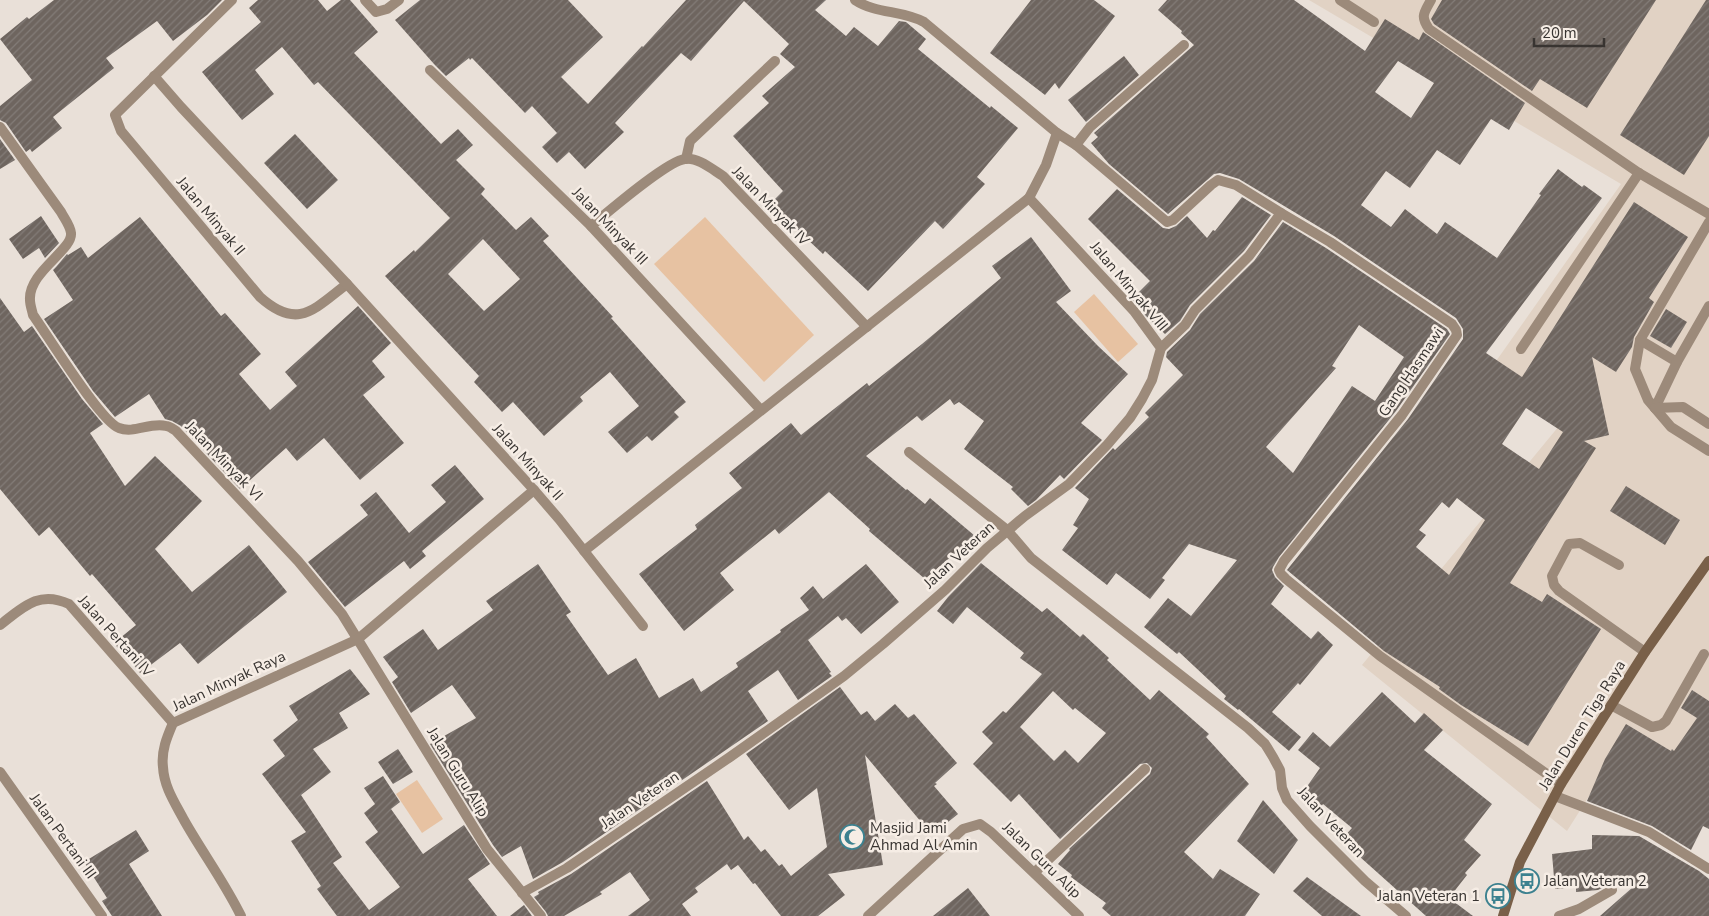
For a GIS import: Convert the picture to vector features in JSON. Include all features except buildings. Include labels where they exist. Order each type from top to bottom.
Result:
[{"type":"main road","name":"Jalan Duren Tiga Raya","points":[[1503,916],[1520,862],[1561,784],[1645,652],[1709,561]]},
{"type":"street","name":"Jalan Minyak II","points":[[232,0],[115,115],[121,131],[260,297],[273,309],[293,315],[303,314],[312,310],[347,284]]},
{"type":"street","points":[[365,0],[376,12],[387,9],[399,0]]},
{"type":"street","name":"Gang Hasmawi","points":[[855,0],[870,8],[910,16],[924,22],[1057,133],[1076,145],[1167,222],[1173,220],[1210,185],[1218,180],[1236,184],[1330,242],[1452,324],[1457,335],[1402,415],[1284,561],[1279,570],[1281,574],[1380,656],[1561,784]]},
{"type":"street","points":[[1340,0],[1374,22]]},
{"type":"street","points":[[1431,0],[1423,16],[1423,21],[1429,29],[1638,173],[1709,214]]},
{"type":"street","points":[[1076,145],[1090,127],[1184,45]]},
{"type":"street","points":[[591,226],[670,165],[686,159],[690,142],[775,61]]},
{"type":"street","name":"Jalan Minyak III","points":[[430,70],[591,226],[761,410]]},
{"type":"street","name":"Jalan Minyak II","points":[[154,76],[347,284],[534,490],[642,626]]},
{"type":"street","name":"Jalan Minyak VI","points":[[0,127],[68,224],[71,233],[69,241],[44,268],[33,285],[29,300],[33,315],[102,415],[119,428],[129,430],[153,425],[166,426],[176,431],[298,561],[342,614],[358,639]]},
{"type":"street","points":[[584,552],[1029,198],[1046,165],[1057,133]]},
{"type":"street","name":"Jalan Minyak IV","points":[[686,159],[700,162],[723,176],[867,327]]},
{"type":"street","points":[[1521,349],[1638,173]]},
{"type":"street","name":"Jalan Minyak VIII","points":[[1008,530],[1069,484],[1130,418],[1152,380],[1161,348],[1134,311],[1029,198]]},
{"type":"street","points":[[1161,348],[1185,325],[1195,310],[1249,256],[1281,213]]},
{"type":"street","points":[[1709,222],[1640,340],[1635,369],[1648,400],[1671,427],[1709,451]]},
{"type":"street","points":[[1656,408],[1677,362],[1709,306]]},
{"type":"street","points":[[1640,340],[1677,362]]},
{"type":"street","points":[[1656,408],[1683,407],[1709,424]]},
{"type":"street","points":[[908,452],[1008,530]]},
{"type":"street","points":[[358,639],[534,490]]},
{"type":"street","name":"Jalan Veteran","points":[[522,894],[567,868],[623,831],[844,676],[945,590],[1008,530],[1031,558],[1240,722],[1265,744],[1280,770],[1282,788],[1287,800],[1365,881],[1406,916]]},
{"type":"street","points":[[1620,564],[1580,543],[1569,544],[1552,576],[1554,585],[1645,652]]},
{"type":"street","name":"Jalan Pertani IV","points":[[0,625],[22,608],[39,600],[57,598],[69,604],[173,723]]},
{"type":"street","name":"Jalan Minyak Raya","points":[[241,916],[198,844],[166,784],[162,766],[164,743],[173,723],[358,639]]},
{"type":"street","name":"Jalan Guru Alip","points":[[358,639],[487,849],[541,916]]},
{"type":"street","points":[[1612,705],[1652,727],[1661,725],[1666,721],[1704,654]]},
{"type":"street","points":[[1035,872],[1145,769]]},
{"type":"street","name":"Jalan Pertani III","points":[[0,772],[3,784],[102,916]]},
{"type":"street","points":[[1555,796],[1649,832],[1709,869]]},
{"type":"street","name":"Jalan Guru Alip","points":[[868,916],[963,829],[980,824],[1035,872],[1079,916]]},
{"type":"street","points":[[1559,916],[1579,908],[1612,890]]},
{"type":"shaded area","points":[[1309,0],[1709,0],[1709,827],[1612,760],[1567,831],[1362,665],[1568,415],[1494,364],[1621,184]]},
{"type":"shaded area","points":[[705,217],[814,335],[764,382],[654,264]]},
{"type":"shaded area","points":[[1094,294],[1138,344],[1118,362],[1074,312]]},
{"type":"shaded area","points":[[417,780],[443,819],[422,833],[396,794]]},
{"type":"place","name":"Masjid Jami Ahmad Al Amin","points":[[852,837]]},
{"type":"place","name":"Jalan Veteran 2","points":[[1527,881]]},
{"type":"place","name":"Jalan Veteran 1","points":[[1498,896]]}]
